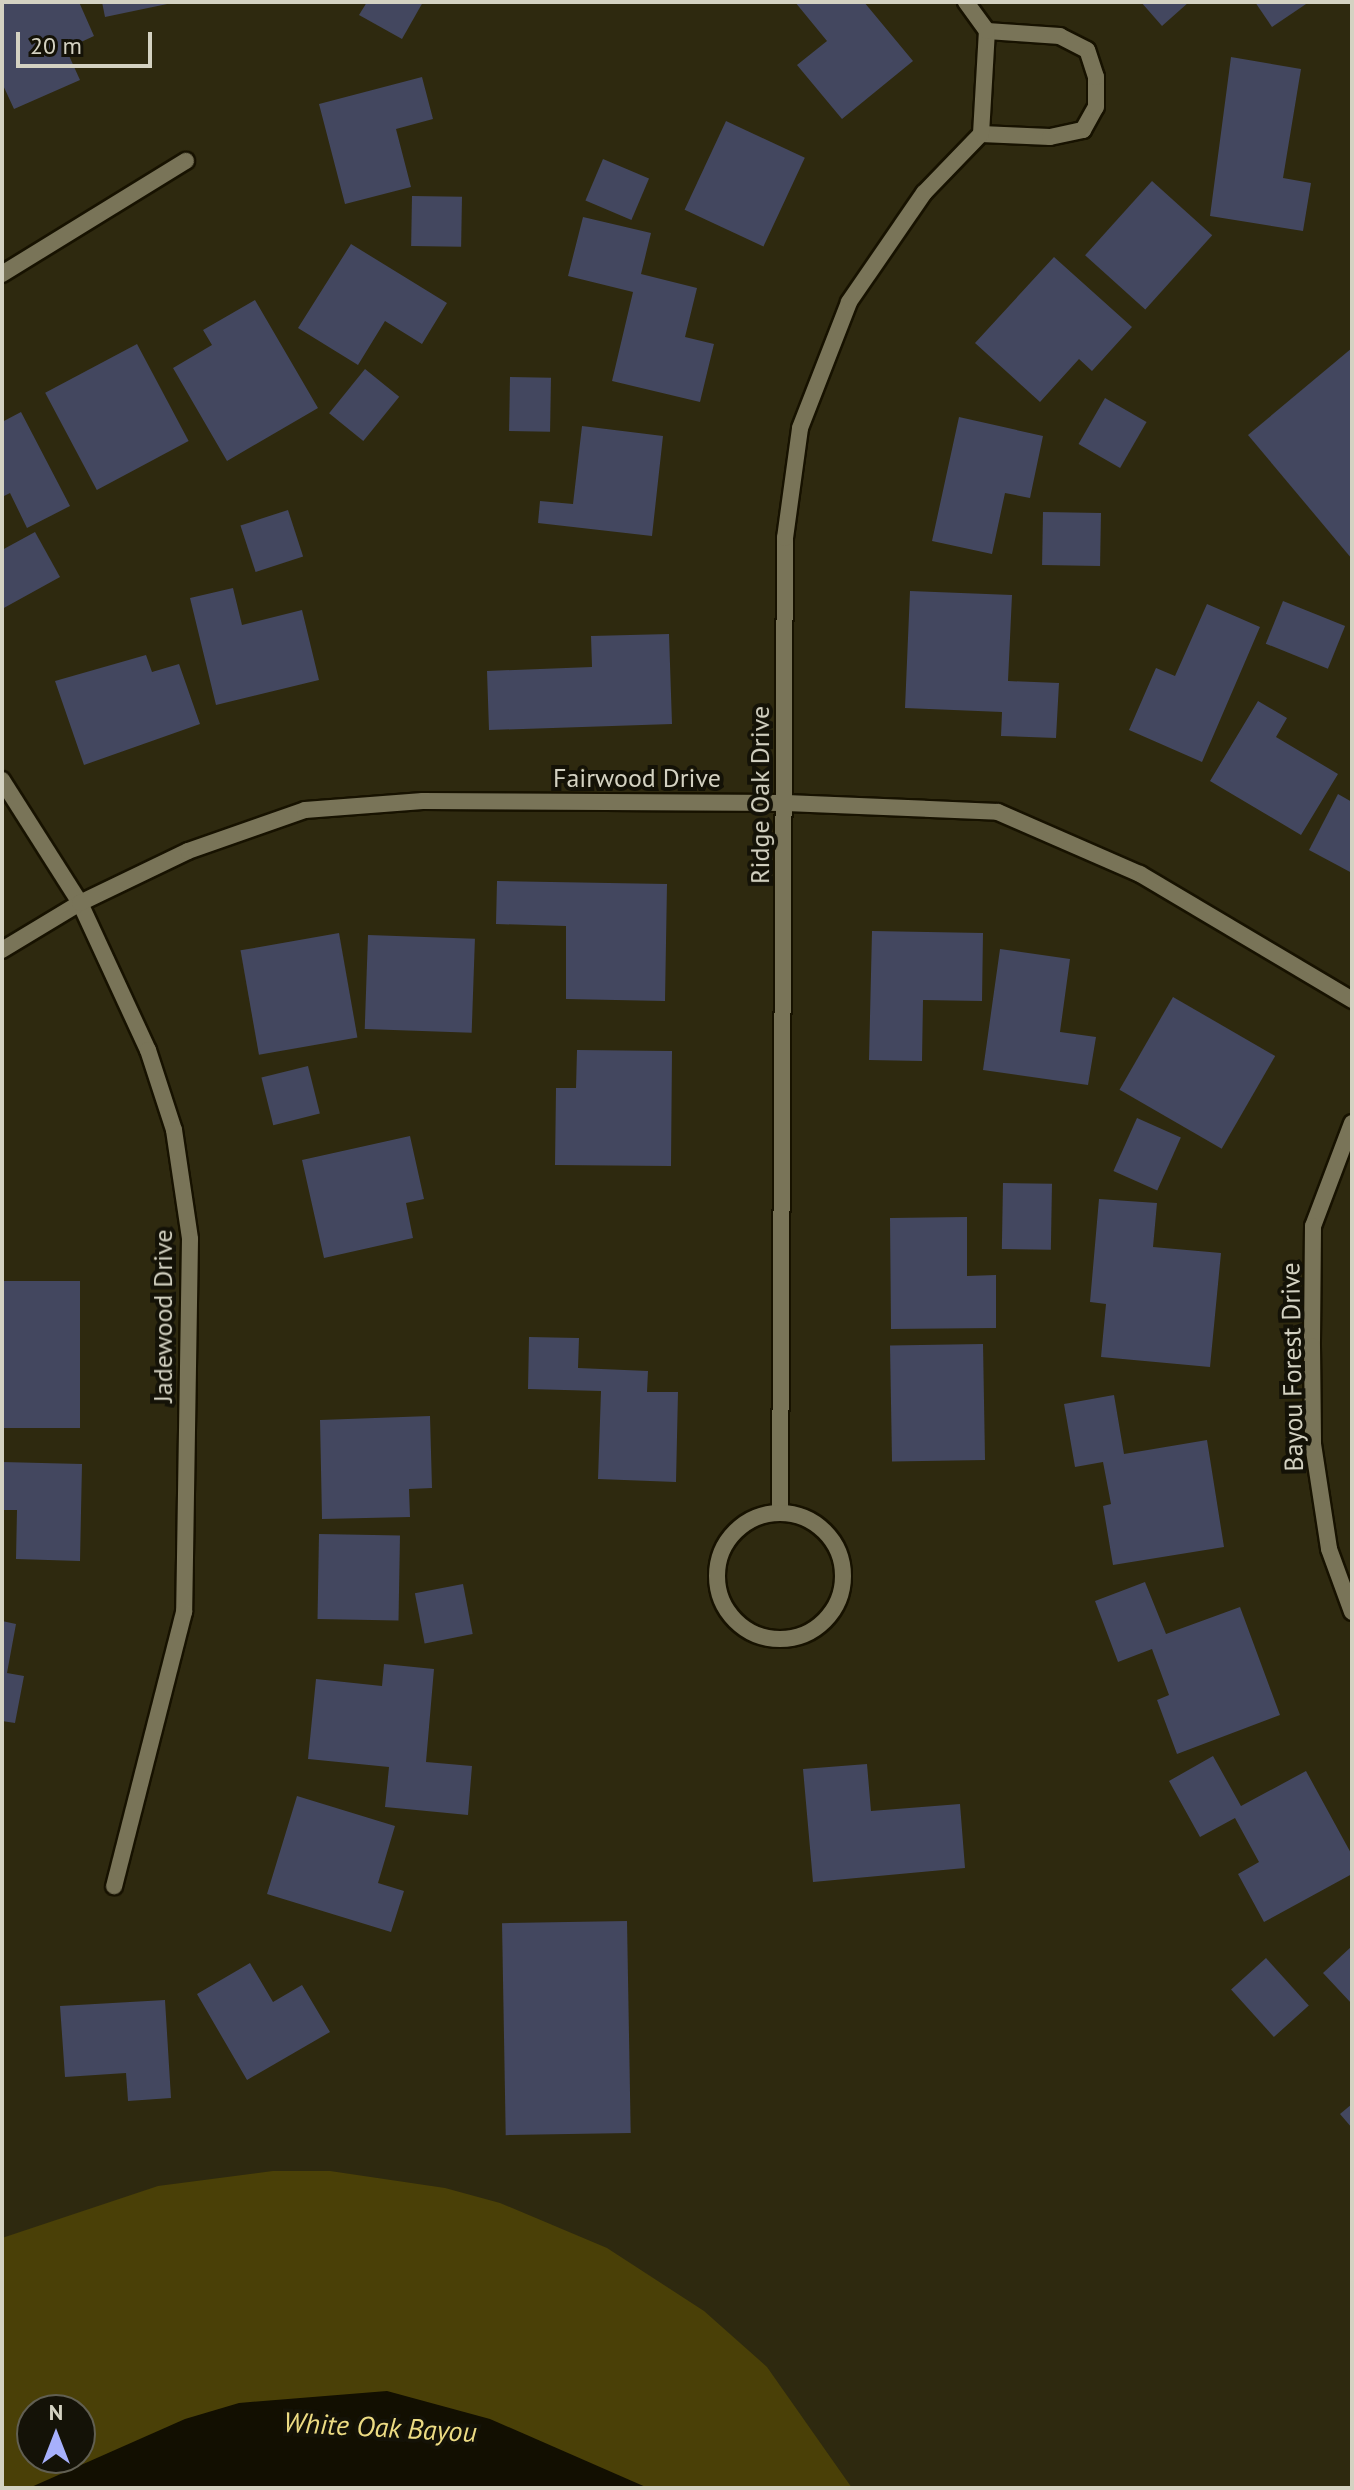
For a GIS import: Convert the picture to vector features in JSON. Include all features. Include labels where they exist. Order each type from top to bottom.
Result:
[{"type":"street","points":[[966,2],[987,31],[981,134],[1050,137],[1083,130],[1096,107],[1096,77],[1087,50],[1060,36],[987,31]]},
{"type":"street","name":"Ridge Oak Drive","points":[[780,1512],[785,538],[800,428],[849,302],[924,193],[981,134]]},
{"type":"street","points":[[2,274],[186,161]]},
{"type":"street","name":"Jadewood Drive","points":[[2,780],[80,903],[157,1077],[174,1130],[190,1239],[184,1612],[114,1886]]},
{"type":"street","name":"Fairwood Drive","points":[[2,950],[80,903],[188,851],[305,810],[423,801],[786,803],[998,812],[1140,874],[1352,1000]]},
{"type":"street","name":"Bayou Forest Drive","points":[[1352,1123],[1313,1226],[1312,1374],[1313,1444],[1329,1549],[1352,1612]]},
{"type":"street","points":[[780,1512],[804,1517],[825,1530],[839,1551],[844,1576],[839,1600],[825,1621],[805,1634],[781,1639],[756,1635],[735,1621],[721,1601],[716,1577],[721,1552],[735,1531],[755,1518],[780,1512]]},
{"type":"shaded area","points":[[273,2171],[330,2171],[445,2188],[500,2203],[607,2248],[704,2311],[767,2367],[852,2488],[2,2488],[2,2238],[158,2186]]},
{"type":"water","name":"White Oak Bayou","points":[[387,2391],[490,2419],[648,2488],[29,2488],[61,2474],[96,2474],[96,2458],[185,2419],[239,2403]]},
{"type":"building","points":[[2,2],[79,2],[94,36],[66,49],[80,80],[14,109],[2,83]]},
{"type":"building","points":[[102,2],[172,2],[172,3],[105,17]]},
{"type":"building","points":[[367,2],[423,2],[402,39],[359,15]]},
{"type":"building","points":[[795,2],[864,2],[913,61],[842,119],[797,65],[827,41]]},
{"type":"building","points":[[1141,2],[1189,2],[1162,26]]},
{"type":"building","points":[[1255,2],[1309,2],[1272,27]]},
{"type":"building","points":[[1231,57],[1301,69],[1283,178],[1311,183],[1303,231],[1210,216]]},
{"type":"building","points":[[422,77],[433,119],[396,129],[411,187],[345,204],[319,104]]},
{"type":"building","points":[[726,121],[805,158],[763,247],[685,210]]},
{"type":"building","points":[[603,159],[649,179],[631,220],[585,200]]},
{"type":"building","points":[[1152,181],[1212,235],[1145,310],[1085,255]]},
{"type":"building","points":[[412,196],[462,197],[461,247],[411,246]]},
{"type":"building","points":[[583,217],[651,233],[641,274],[697,288],[685,337],[714,344],[700,402],[612,381],[633,292],[568,276]]},
{"type":"building","points":[[351,244],[447,303],[422,344],[385,321],[358,365],[298,328]]},
{"type":"building","points":[[1054,257],[1132,327],[1092,371],[1079,359],[1040,402],[975,343]]},
{"type":"building","points":[[255,300],[318,408],[227,461],[173,368],[212,345],[203,330]]},
{"type":"building","points":[[137,344],[189,441],[97,490],[45,393]]},
{"type":"building","points":[[1352,348],[1352,559],[1248,435]]},
{"type":"building","points":[[365,369],[399,397],[363,441],[329,413]]},
{"type":"building","points":[[510,377],[551,378],[550,432],[509,431]]},
{"type":"building","points":[[1105,398],[1147,422],[1120,468],[1078,444]]},
{"type":"building","points":[[21,412],[70,506],[27,528],[10,493],[2,497],[2,422]]},
{"type":"building","points":[[959,417],[1043,436],[1030,498],[1005,493],[992,554],[932,541]]},
{"type":"building","points":[[582,426],[663,436],[652,536],[538,523],[540,501],[573,504]]},
{"type":"building","points":[[288,510],[303,557],[256,572],[240,525]]},
{"type":"building","points":[[1043,512],[1101,513],[1100,566],[1042,565]]},
{"type":"building","points":[[35,532],[60,577],[2,609],[2,550]]},
{"type":"building","points":[[233,588],[242,625],[302,610],[319,680],[216,705],[190,598]]},
{"type":"building","points":[[910,591],[1012,595],[1008,681],[1059,683],[1056,738],[1001,736],[1002,712],[905,708]]},
{"type":"building","points":[[1283,601],[1345,626],[1328,669],[1266,644]]},
{"type":"building","points":[[1207,604],[1260,627],[1202,762],[1129,730],[1156,668],[1175,676]]},
{"type":"building","points":[[669,634],[672,724],[489,730],[487,671],[592,667],[591,636]]},
{"type":"building","points":[[146,655],[152,672],[179,664],[200,724],[84,765],[55,681]]},
{"type":"building","points":[[1258,701],[1287,718],[1276,737],[1338,774],[1301,835],[1210,781]]},
{"type":"building","points":[[1338,794],[1352,802],[1352,873],[1309,850]]},
{"type":"building","points":[[497,881],[667,884],[665,1001],[566,999],[566,926],[496,924]]},
{"type":"building","points":[[872,931],[983,933],[982,1001],[923,1000],[922,1061],[869,1060]]},
{"type":"building","points":[[339,933],[357,1037],[259,1055],[241,950]]},
{"type":"building","points":[[368,935],[475,939],[472,1033],[365,1029]]},
{"type":"building","points":[[1000,949],[1070,959],[1060,1032],[1096,1037],[1088,1085],[983,1070]]},
{"type":"building","points":[[1173,997],[1275,1056],[1222,1149],[1120,1090]]},
{"type":"building","points":[[577,1050],[672,1051],[671,1166],[555,1165],[556,1088],[576,1088]]},
{"type":"building","points":[[308,1066],[320,1114],[273,1125],[261,1078]]},
{"type":"building","points":[[1137,1118],[1181,1138],[1157,1191],[1113,1171]]},
{"type":"building","points":[[410,1136],[424,1199],[406,1203],[413,1238],[324,1258],[302,1160]]},
{"type":"building","points":[[1003,1183],[1052,1184],[1051,1250],[1002,1249]]},
{"type":"building","points":[[1099,1199],[1157,1203],[1153,1247],[1221,1253],[1210,1367],[1101,1357],[1106,1304],[1090,1302]]},
{"type":"building","points":[[967,1217],[967,1276],[996,1275],[996,1328],[891,1329],[890,1218]]},
{"type":"building","points":[[2,1281],[80,1281],[80,1428],[2,1428]]},
{"type":"building","points":[[529,1337],[579,1338],[578,1368],[648,1371],[647,1392],[678,1392],[676,1482],[598,1479],[601,1391],[528,1389]]},
{"type":"building","points":[[983,1344],[985,1460],[892,1462],[890,1346]]},
{"type":"building","points":[[1114,1395],[1124,1454],[1207,1440],[1224,1547],[1113,1565],[1103,1506],[1111,1504],[1103,1462],[1075,1467],[1064,1404]]},
{"type":"building","points":[[430,1416],[432,1488],[409,1489],[410,1517],[322,1519],[320,1420]]},
{"type":"building","points":[[2,1462],[82,1464],[80,1561],[16,1559],[17,1510],[2,1510]]},
{"type":"building","points":[[319,1534],[400,1535],[399,1620],[318,1619]]},
{"type":"building","points":[[1145,1582],[1166,1634],[1240,1607],[1280,1715],[1177,1754],[1157,1700],[1169,1695],[1152,1649],[1118,1662],[1095,1601]]},
{"type":"building","points":[[463,1584],[473,1634],[425,1643],[415,1593]]},
{"type":"building","points":[[2,1621],[16,1624],[7,1673],[24,1676],[15,1723],[2,1721]]},
{"type":"building","points":[[384,1664],[434,1669],[426,1762],[472,1766],[468,1815],[385,1807],[389,1767],[308,1759],[316,1679],[382,1686]]},
{"type":"building","points":[[1213,1756],[1241,1806],[1306,1771],[1352,1855],[1352,1874],[1264,1922],[1238,1874],[1259,1862],[1235,1818],[1200,1837],[1169,1781]]},
{"type":"building","points":[[867,1764],[871,1811],[960,1804],[965,1868],[813,1882],[803,1769]]},
{"type":"building","points":[[297,1796],[395,1826],[378,1883],[404,1891],[391,1932],[267,1894]]},
{"type":"building","points":[[627,1921],[631,2133],[506,2135],[502,1923]]},
{"type":"building","points":[[1352,1946],[1352,2004],[1323,1973]]},
{"type":"building","points":[[1266,1958],[1309,2006],[1274,2037],[1231,1989]]},
{"type":"building","points":[[250,1963],[273,2002],[302,1985],[330,2032],[247,2080],[197,1994]]},
{"type":"building","points":[[165,2000],[171,2098],[128,2101],[126,2073],[65,2077],[60,2006]]},
{"type":"building","points":[[1352,2104],[1352,2128],[1340,2114]]}]
